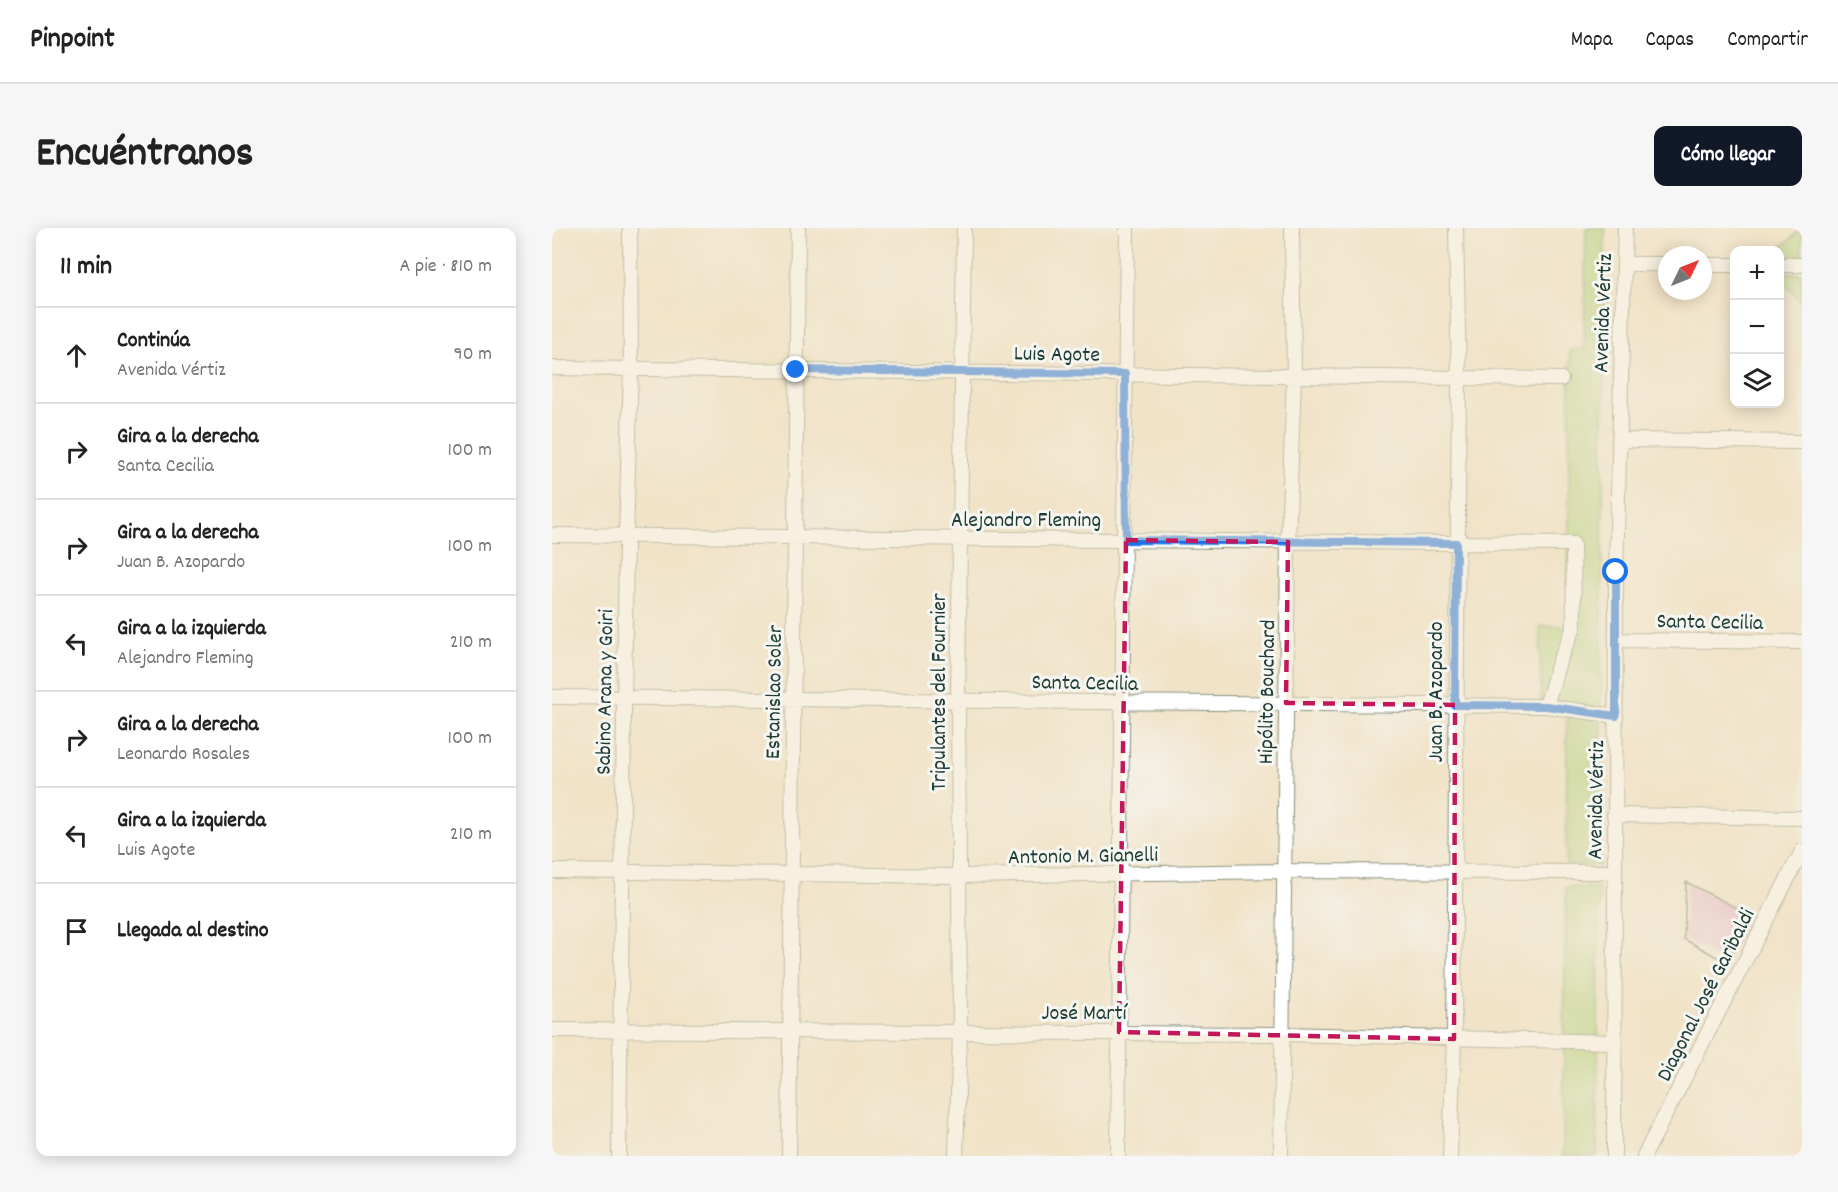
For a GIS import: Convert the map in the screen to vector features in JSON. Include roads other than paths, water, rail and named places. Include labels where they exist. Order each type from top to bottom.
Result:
[{"type":"street","name":"Sabino Arana y Goiri","points":[[619,1156],[626,536],[631,369],[630,228]]},
{"type":"street","name":"Estanislao Soler","points":[[789,1156],[798,228]]},
{"type":"street","name":"Tripulantes del Fournier","points":[[956,1156],[960,1031],[958,700],[960,372],[964,228]]},
{"type":"street","points":[[1118,1156],[1126,540],[1127,228]]},
{"type":"street","name":"Hipólito Bouchard","points":[[1281,1156],[1287,542],[1294,376],[1292,228]]},
{"type":"street","name":"Juan B. Azopardo","points":[[1450,1156],[1454,1039],[1459,378],[1456,228]]},
{"type":"street","name":"Avenida Vértiz","points":[[1614,1156],[1614,815],[1618,640],[1618,440],[1625,228]]},
{"type":"street","points":[[1624,264],[1658,264]]},
{"type":"street","points":[[1712,265],[1730,265]]},
{"type":"street","points":[[1784,265],[1802,265]]},
{"type":"street","name":"Luis Agote","points":[[552,368],[1561,379]]},
{"type":"street","points":[[1618,440],[1802,442]]},
{"type":"street","name":"Alejandro Fleming","points":[[552,535],[1573,544],[1574,627],[1559,662],[1546,706]]},
{"type":"street","name":"Santa Cecilia","points":[[1618,640],[1802,642]]},
{"type":"street","name":"Santa Cecilia","points":[[552,697],[1546,706],[1616,716]]},
{"type":"street","points":[[1614,815],[1802,818]]},
{"type":"street","name":"Diagonal José Garibaldi","points":[[1644,1156],[1802,851]]},
{"type":"street","name":"Antonio M. Gianelli","points":[[552,871],[958,876],[1284,871],[1454,874],[1614,872]]},
{"type":"street","name":"José Martí","points":[[552,1030],[1119,1032],[1615,1042]]}]
